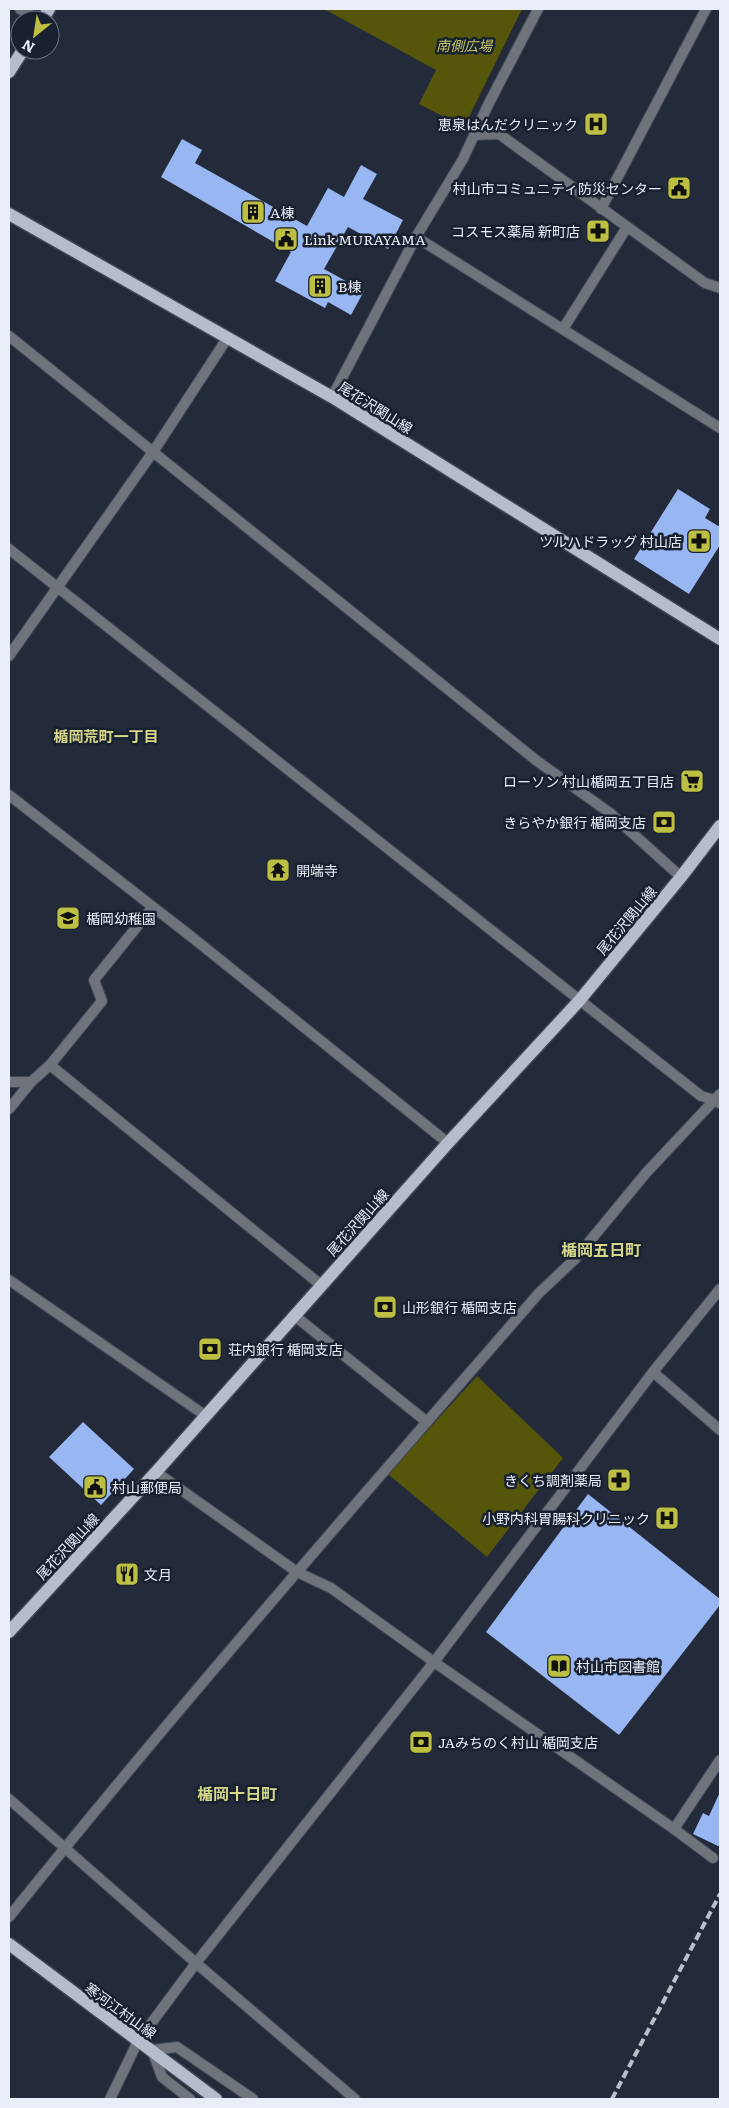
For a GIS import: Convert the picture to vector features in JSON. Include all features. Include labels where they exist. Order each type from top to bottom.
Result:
[{"type":"main road","points":[[9,72],[17,60]]},
{"type":"main road","name":"尾花沢関山線","points":[[9,214],[332,397],[720,638]]},
{"type":"main road","name":"尾花沢関山線","points":[[9,1632],[156,1472],[321,1285],[579,1001],[681,877],[720,826]]},
{"type":"main road","name":"寒河江村山線","points":[[9,1944],[216,2099]]},
{"type":"street","points":[[332,397],[416,237],[463,160],[538,9]]},
{"type":"street","points":[[601,209],[706,9]]},
{"type":"street","points":[[474,135],[499,134],[705,283],[720,288]]},
{"type":"street","points":[[563,329],[626,227]]},
{"type":"street","points":[[416,237],[720,428]]},
{"type":"street","points":[[9,336],[537,761],[610,813],[681,877]]},
{"type":"street","points":[[9,656],[152,452],[228,337]]},
{"type":"street","points":[[9,549],[701,1096],[719,1099]]},
{"type":"street","points":[[9,795],[448,1144]]},
{"type":"street","points":[[9,1109],[31,1082],[50,1064],[102,1001],[94,980],[152,908]]},
{"type":"street","points":[[50,1064],[321,1285]]},
{"type":"street","points":[[9,1082],[31,1082]]},
{"type":"street","points":[[9,1917],[65,1847],[297,1572],[427,1422],[539,1293],[575,1259],[646,1173],[719,1099]]},
{"type":"street","points":[[9,1280],[206,1416]]},
{"type":"street","points":[[110,2099],[138,2041],[196,1963],[434,1662],[653,1372],[720,1289]]},
{"type":"street","points":[[295,1316],[427,1422]]},
{"type":"street","points":[[653,1372],[720,1430]]},
{"type":"street","points":[[156,1472],[297,1572],[331,1588],[713,1858]]},
{"type":"street","points":[[674,1829],[720,1760]]},
{"type":"street","points":[[9,1799],[355,2099]]},
{"type":"street","points":[[190,2099],[162,2077],[152,2050],[177,2047],[253,2099]]},
{"type":"green space","name":"南側広場","points":[[324,9],[522,9],[464,127],[419,104],[436,70]]},
{"type":"green space","points":[[477,1376],[563,1458],[487,1557],[388,1474]]},
{"type":"building","name":"A棟","points":[[182,139],[202,150],[195,163],[307,226],[328,188],[344,197],[361,165],[377,174],[363,199],[403,220],[388,249],[348,227],[324,269],[364,291],[351,315],[328,302],[325,308],[275,281],[291,252],[161,177]]},
{"type":"building","points":[[678,489],[710,509],[705,518],[720,527],[720,545],[689,594],[634,559]]},
{"type":"building","points":[[83,1422],[134,1469],[101,1505],[49,1457]]},
{"type":"building","points":[[588,1494],[720,1599],[720,1605],[619,1735],[486,1632]]},
{"type":"building","points":[[720,1792],[720,1847],[693,1834],[703,1813],[709,1816]]},
{"type":"railway","points":[[612,2099],[720,1894]]},
{"type":"place","name":"恵泉はんだクリニック","points":[[596,124]]},
{"type":"place","name":"村山市コミュニティ防災センター","points":[[679,188]]},
{"type":"place","name":"A棟","points":[[253,212]]},
{"type":"place","name":"コスモス薬局 新町店","points":[[598,231]]},
{"type":"place","name":"Link MURAYAMA","points":[[286,239]]},
{"type":"place","name":"B棟","points":[[320,286]]},
{"type":"place","name":"ツルハドラッグ 村山店","points":[[699,541]]},
{"type":"place","name":"ローソン 村山楯岡五丁目店","points":[[692,781]]},
{"type":"place","name":"きらやか銀行 楯岡支店","points":[[664,822]]},
{"type":"place","name":"開端寺","points":[[278,870]]},
{"type":"place","name":"楯岡幼稚園","points":[[68,918]]},
{"type":"place","name":"山形銀行 楯岡支店","points":[[385,1307]]},
{"type":"place","name":"荘内銀行 楯岡支店","points":[[210,1349]]},
{"type":"place","name":"きくち調剤薬局","points":[[619,1480]]},
{"type":"place","name":"村山郵便局","points":[[95,1487]]},
{"type":"place","name":"小野内科胃腸科クリニック","points":[[667,1518]]},
{"type":"place","name":"文月","points":[[127,1574]]},
{"type":"place","name":"村山市図書館","points":[[559,1666]]},
{"type":"place","name":"JAみちのく村山 楯岡支店","points":[[421,1742]]},
{"type":"district","name":"楯岡荒町一丁目","points":[[106,735]]},
{"type":"district","name":"楯岡五日町","points":[[601,1249]]},
{"type":"district","name":"楯岡十日町","points":[[237,1793]]}]
